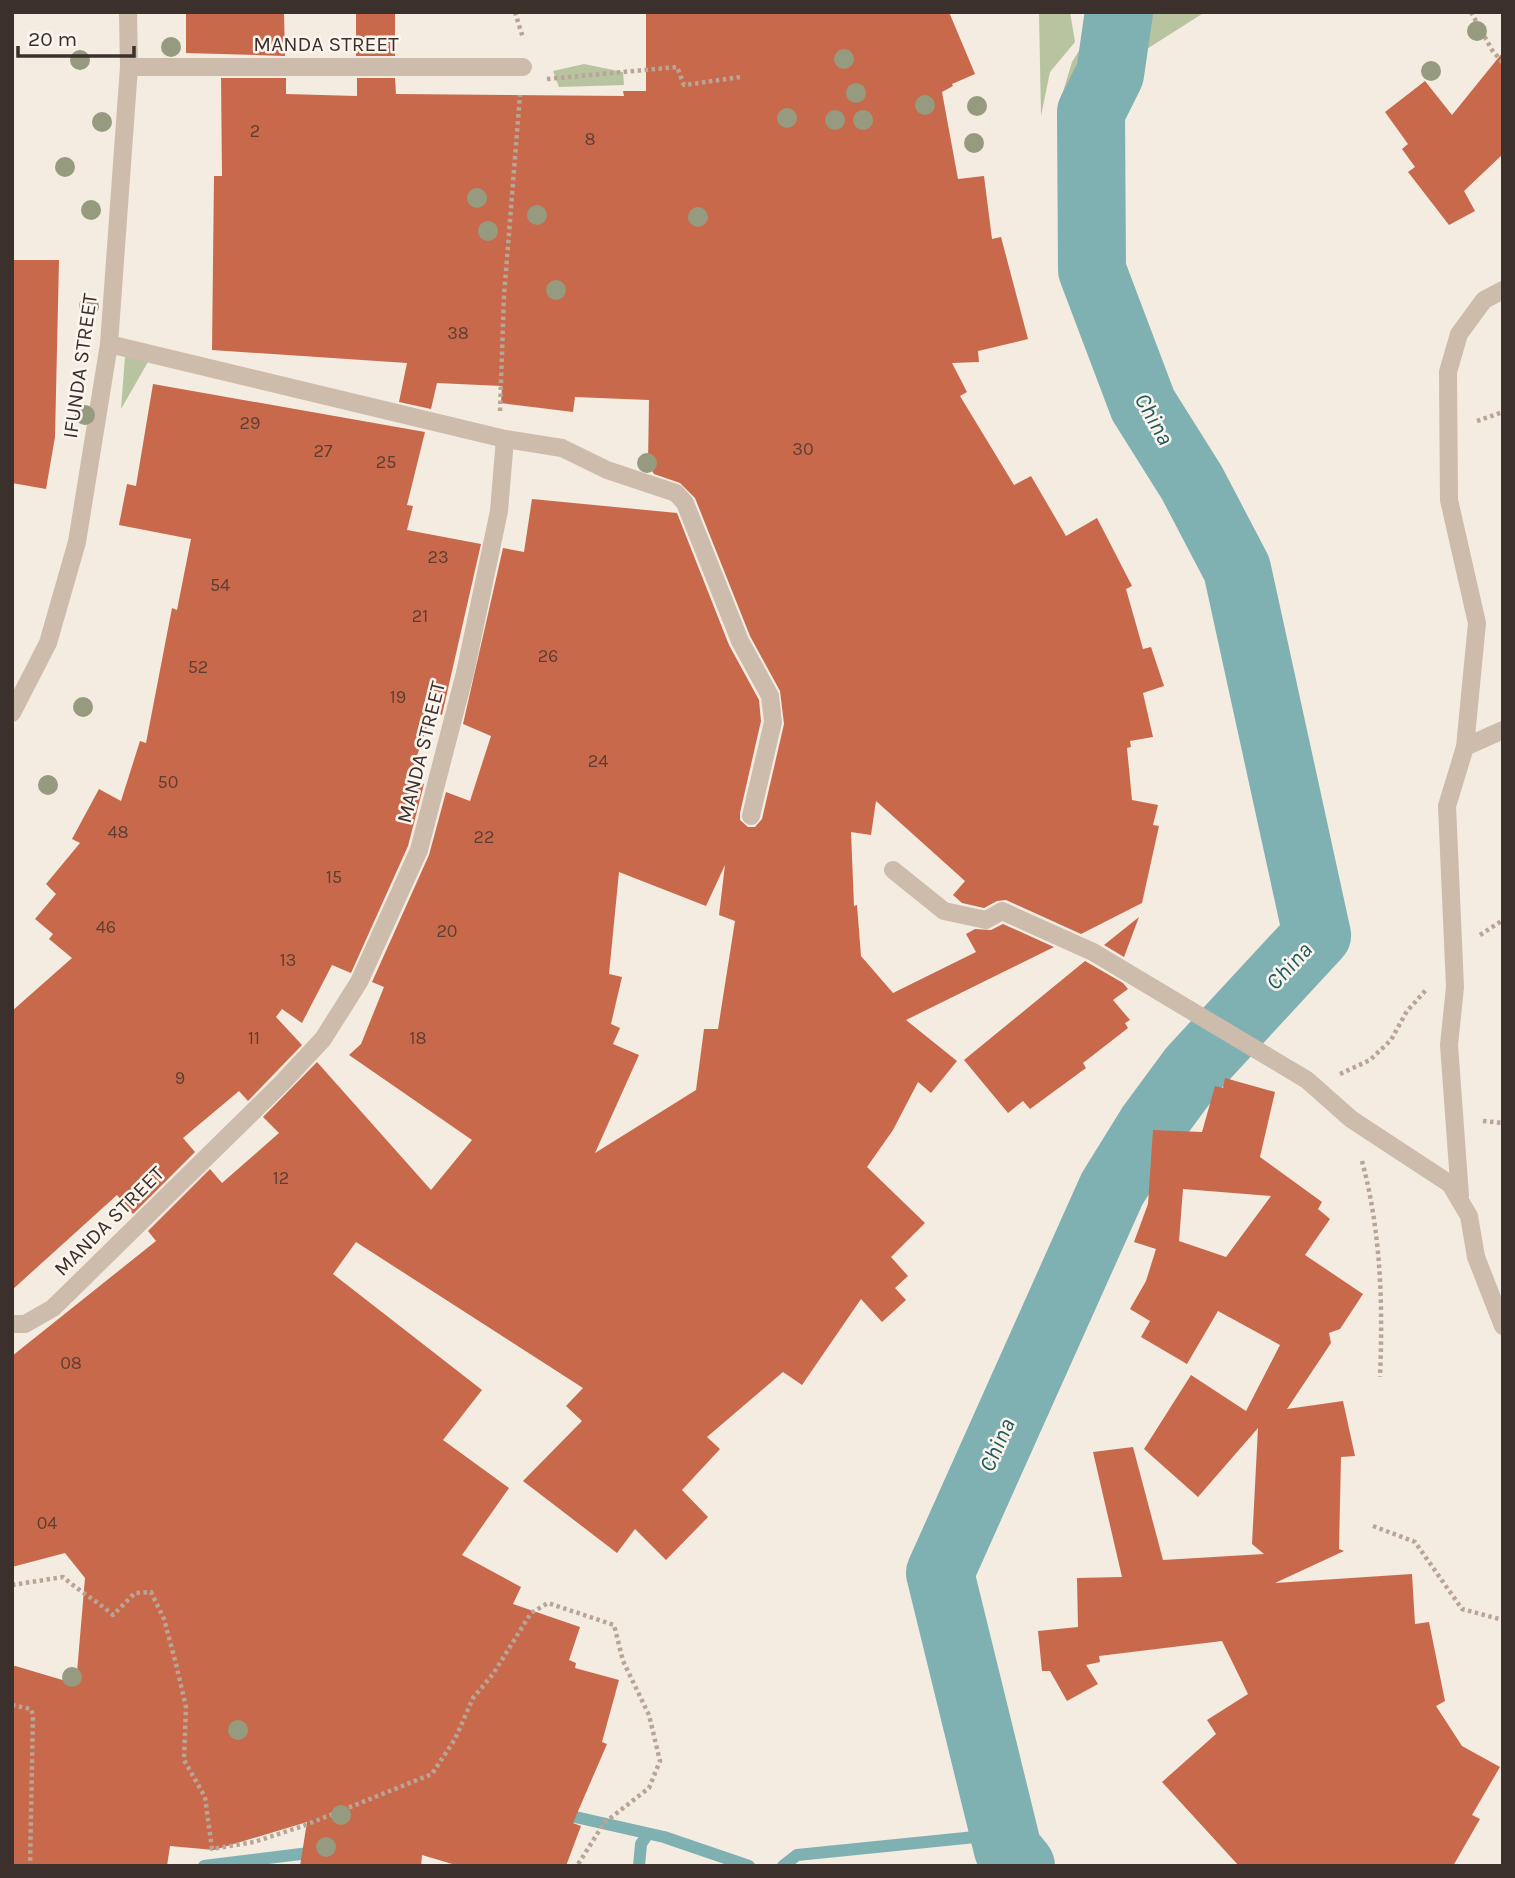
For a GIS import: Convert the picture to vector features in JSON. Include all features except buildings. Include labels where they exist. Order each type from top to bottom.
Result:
[{"type":"street","name":"IFUNDA STREET","points":[[12,713],[48,643],[77,542],[109,344],[129,67],[128,12]]},
{"type":"street","name":"MANDA STREET","points":[[129,67],[522,74]]},
{"type":"street","points":[[1460,1196],[1449,1045],[1455,987],[1447,806],[1465,747],[1477,623],[1449,500],[1448,372],[1459,334],[1484,300],[1503,290]]},
{"type":"street","points":[[109,344],[504,438],[562,448],[607,470],[676,493],[685,503],[740,641],[770,696],[773,722],[751,816]]},
{"type":"street","name":"MANDA STREET","points":[[12,1324],[26,1324],[53,1308],[323,1039],[359,982],[419,850],[470,646],[499,510],[504,438]]},
{"type":"street","points":[[1465,747],[1503,730]]},
{"type":"street","points":[[893,870],[944,911],[986,920],[1002,911],[1093,952],[1312,1084],[1351,1119],[1450,1184],[1460,1196],[1469,1216],[1476,1256],[1503,1326]]},
{"type":"path","points":[[1471,12],[1492,50],[1503,63]]},
{"type":"path","points":[[504,438],[500,374],[522,74],[677,67],[684,85],[740,77]]},
{"type":"path","points":[[1312,1084],[1365,1064],[1391,1040],[1407,1012],[1426,992],[1453,951]]},
{"type":"path","points":[[1351,1119],[1375,1209],[1381,1301],[1380,1377]]},
{"type":"path","points":[[1373,1526],[1415,1542],[1462,1609],[1503,1620]]},
{"type":"path","points":[[12,1585],[63,1577],[113,1615],[135,1593],[151,1592],[164,1619],[176,1664],[186,1707],[184,1760],[205,1797],[212,1849],[254,1842],[303,1826],[432,1774],[455,1739],[473,1698],[493,1674],[531,1613],[539,1607],[548,1603],[614,1625],[623,1661],[649,1715],[660,1761],[649,1788],[604,1823],[577,1866]]},
{"type":"path","points":[[12,1704],[31,1709],[33,1715],[30,1866]]},
{"type":"green space","points":[[1039,12],[1070,12],[1075,42],[1050,72],[1041,116]]},
{"type":"green space","points":[[1085,12],[1205,12],[1059,105],[1072,62],[1089,35]]},
{"type":"green space","points":[[584,64],[623,72],[624,85],[559,87],[553,71]]},
{"type":"green space","points":[[125,356],[148,362],[121,409]]},
{"type":"waterway","name":"China","points":[[1021,1866],[1008,1850],[940,1573],[1112,1189],[1151,1126],[1193,1069],[1317,935],[1237,569],[1192,483],[1143,405],[1092,270],[1091,112],[1110,74],[1119,12]]},
{"type":"waterway","points":[[562,1814],[664,1837],[749,1866]]},
{"type":"waterway","points":[[783,1866],[797,1855],[1005,1834]]},
{"type":"waterway","points":[[639,1866],[641,1844],[647,1835]]},
{"type":"waterway","points":[[204,1866],[317,1852]]}]
